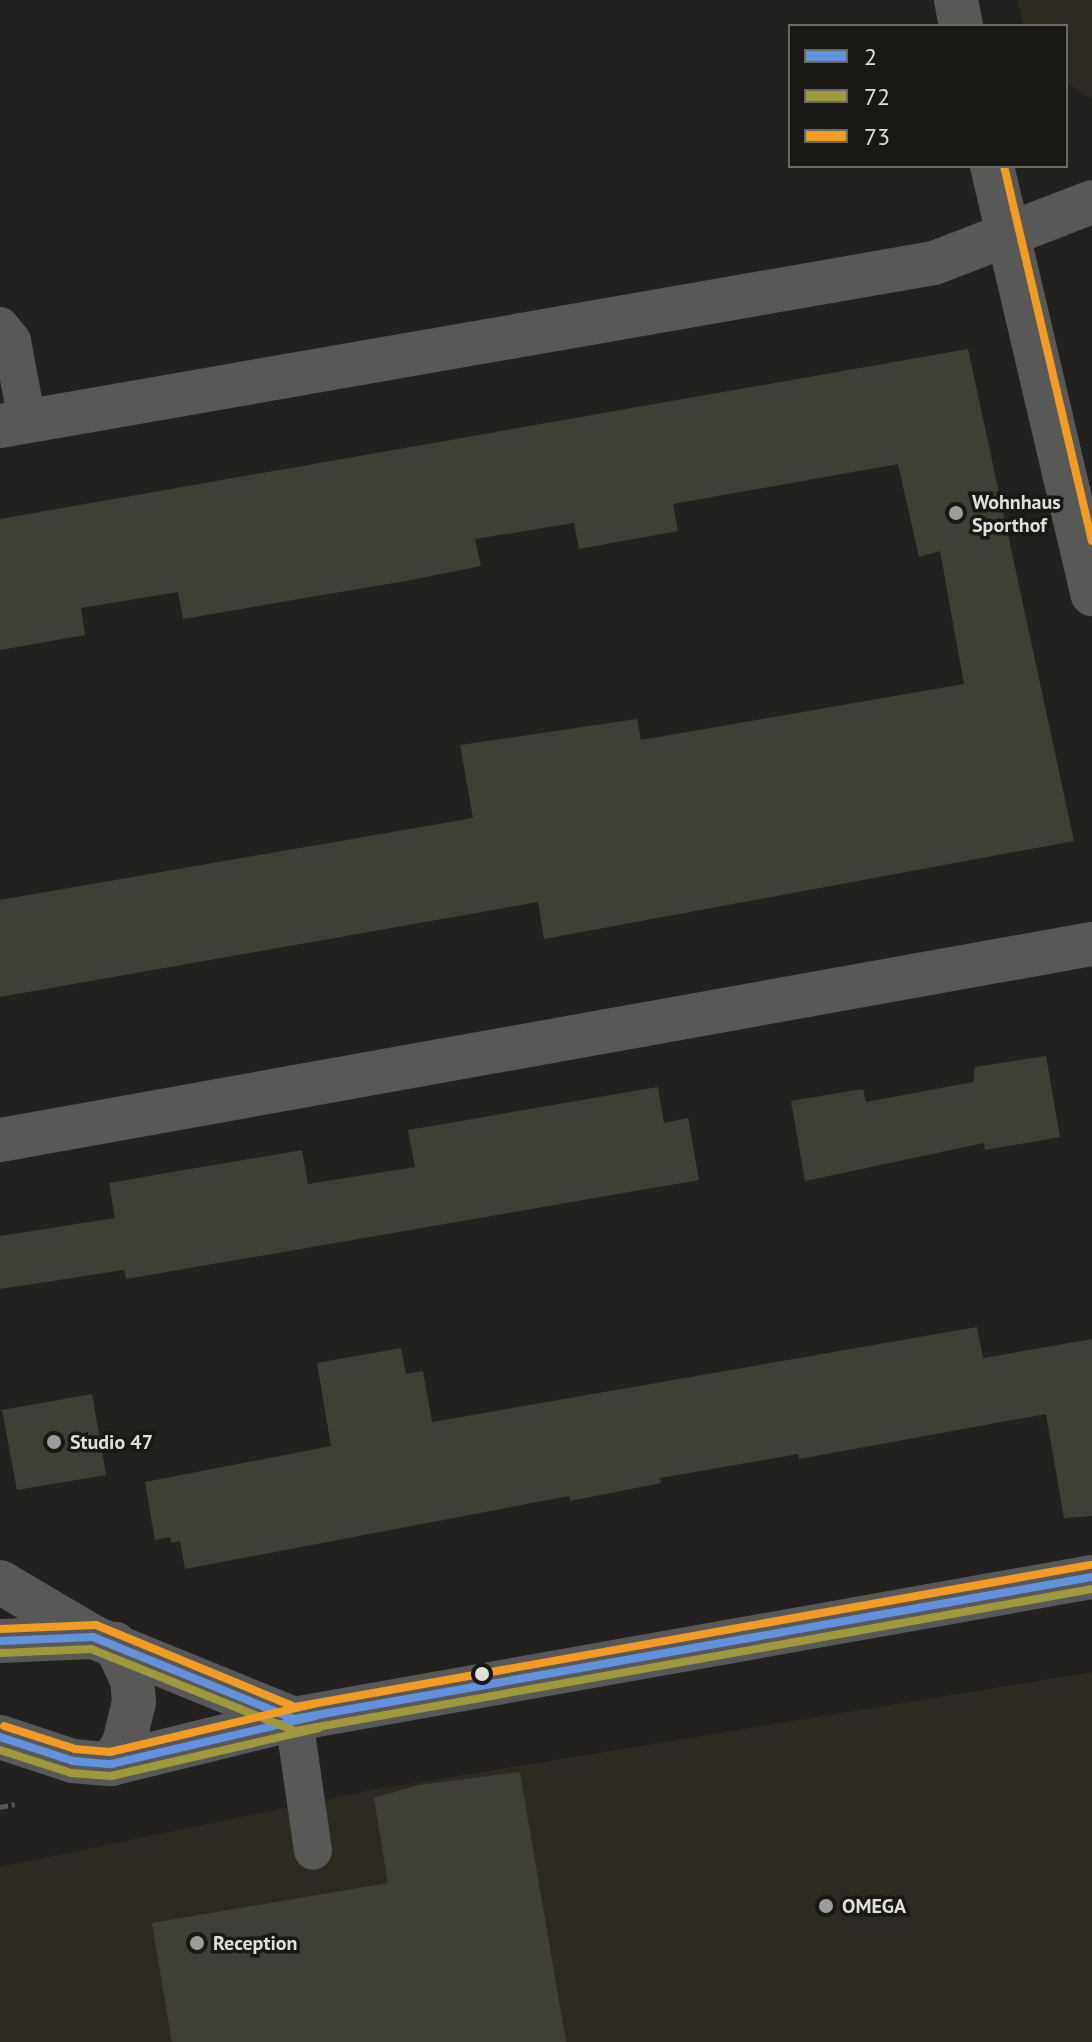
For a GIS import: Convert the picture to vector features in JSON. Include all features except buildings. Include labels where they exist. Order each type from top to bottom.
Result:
[{"type":"street","points":[[956,0],[961,24]]},
{"type":"street","points":[[992,168],[1092,594]]},
{"type":"street","points":[[13,423],[934,263],[1092,202]]},
{"type":"street","points":[[0,1140],[1092,944]]},
{"type":"street","points":[[0,1737],[73,1761],[111,1764],[294,1719],[1092,1577]]},
{"type":"street","points":[[0,1582],[104,1640],[294,1719]]},
{"type":"street","points":[[0,1641],[104,1640]]},
{"type":"street","points":[[104,1640],[132,1680],[134,1702],[124,1743],[111,1764]]},
{"type":"lane","points":[[0,326],[12,341],[13,423]]},
{"type":"lane","points":[[294,1719],[313,1851]]},
{"type":"shaded area","points":[[1017,0],[1092,0],[1092,99],[1068,84],[1068,24],[1023,24]]},
{"type":"shaded area","points":[[1092,1672],[1092,2042],[0,2042],[0,1867],[372,1790]]},
{"type":"transit line","name":"73","points":[[1004,168],[1092,541]]},
{"type":"transit line","name":"73","points":[[0,1629],[96,1625],[295,1707],[1090,1565]]},
{"type":"transit line","name":"2","points":[[0,1641],[93,1637],[294,1719],[1092,1577]]},
{"type":"transit line","name":"72","points":[[1,1653],[91,1649],[295,1731],[1092,1589]]},
{"type":"transit line","name":"73","points":[[4,1726],[75,1749],[110,1752],[313,1704]]},
{"type":"transit line","name":"2","points":[[0,1737],[73,1761],[111,1764],[316,1716]]},
{"type":"transit line","name":"72","points":[[0,1750],[71,1773],[111,1776],[319,1728]]},
{"type":"place","name":"Wohnhaus Sporthof","points":[[956,513]]},
{"type":"place","name":"Studio 47","points":[[54,1442]]},
{"type":"place","name":"OMEGA","points":[[826,1906]]},
{"type":"place","name":"Reception","points":[[197,1943]]}]
